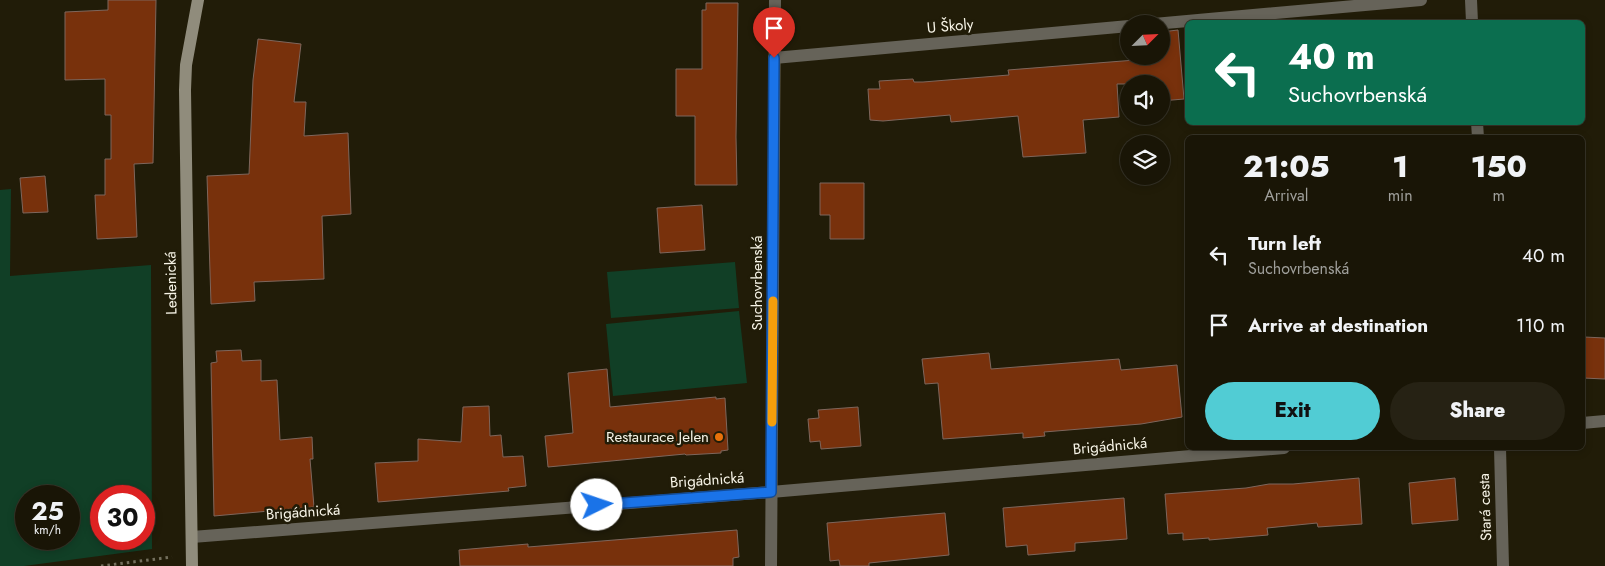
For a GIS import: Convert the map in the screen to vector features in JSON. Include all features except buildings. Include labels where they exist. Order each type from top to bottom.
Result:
[{"type":"main road","name":"Ledenická","points":[[192,560],[185,90],[186,65],[198,0]]},
{"type":"street","name":"Suchovrbenská","points":[[771,566],[775,0]]},
{"type":"street","points":[[1198,20],[1421,0]]},
{"type":"street","points":[[1471,0],[1472,20]]},
{"type":"street","points":[[1170,23],[1185,21]]},
{"type":"street","name":"U Školy","points":[[774,58],[1120,27]]},
{"type":"street","points":[[1585,423],[1605,421]]},
{"type":"street","name":"Brigádnická","points":[[192,537],[771,492],[1261,450]]},
{"type":"street","name":"Stará cesta","points":[[1500,450],[1503,566]]},
{"type":"path","points":[[101,566],[192,560]]},
{"type":"green space","points":[[11,189],[10,276],[151,265],[152,485],[90,485],[90,550],[144,550],[24,566],[0,566],[0,190]]},
{"type":"green space","points":[[735,262],[739,308],[611,318],[607,272]]},
{"type":"green space","points":[[739,311],[747,383],[613,396],[606,324]]},
{"type":"slow traffic","points":[[772,422],[773,301]]},
{"type":"place","name":"Restaurace Jelen","points":[[719,437]]},
{"type":"route","points":[[597,505],[771,492],[774,58]]}]
